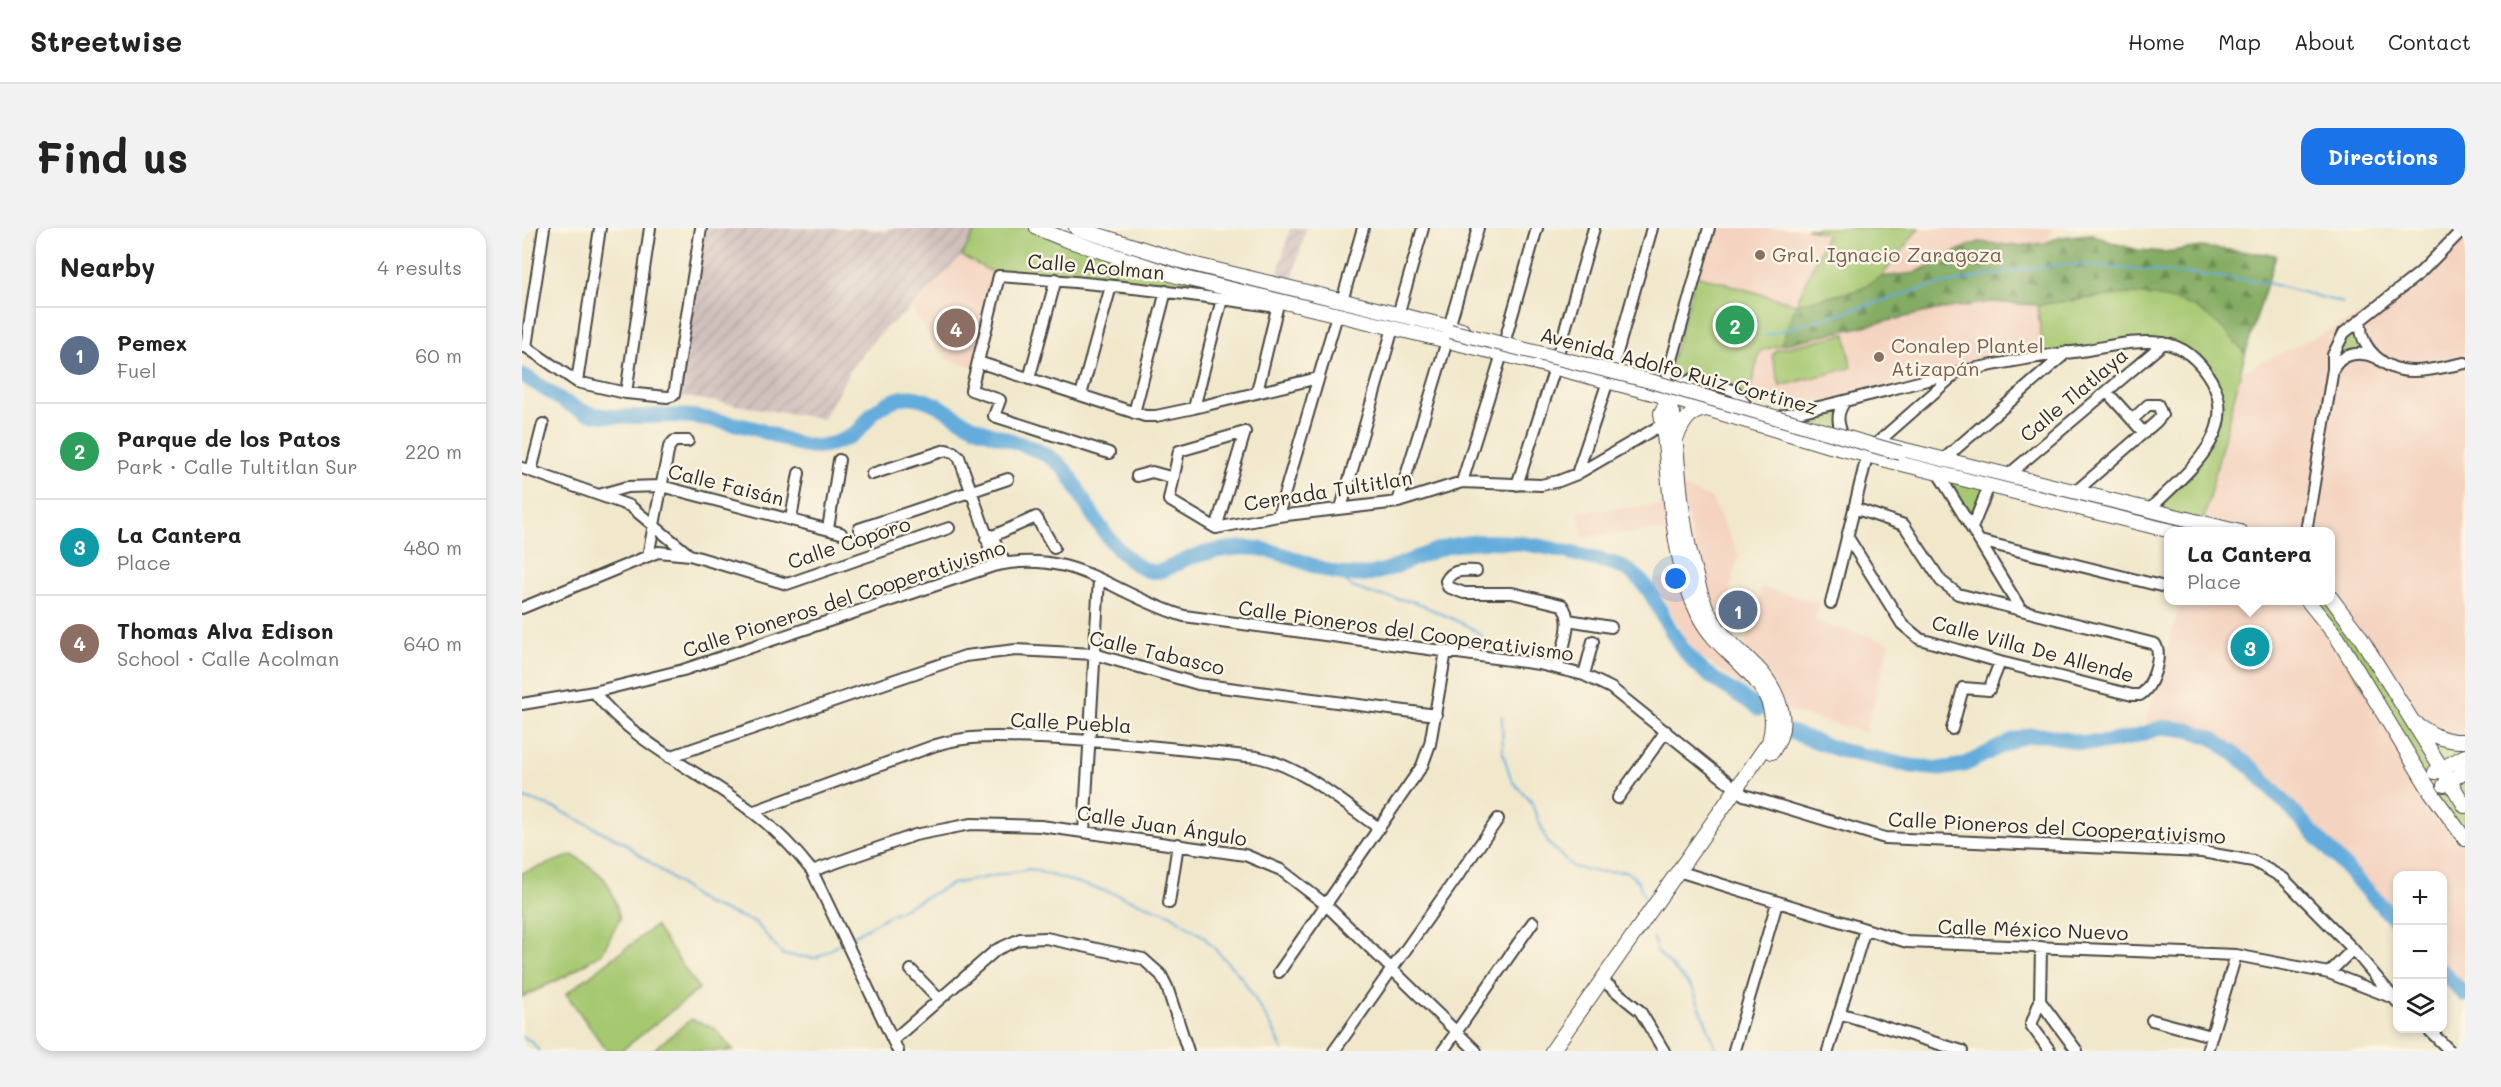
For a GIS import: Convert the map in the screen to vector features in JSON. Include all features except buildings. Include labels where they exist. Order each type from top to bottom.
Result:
[{"type":"main road","name":"Avenida Adolfo Ruiz Cortinez","points":[[1037,228],[1180,277],[1278,303],[1426,335],[1449,334],[1650,381],[1922,461]]},
{"type":"main road","name":"Avenida Adolfo Ruiz Cortinez","points":[[1076,228],[1184,262],[1424,321],[1449,334],[1530,354],[1558,354],[1673,383],[1877,443],[1922,461],[1938,473],[2164,528]]},
{"type":"main road","name":"Avenida Adolfo Ruiz Cortinez","points":[[1530,354],[1555,368],[1625,386],[1665,407],[1707,409],[1867,456],[1922,461],[1944,459],[2074,493],[2222,527]]},
{"type":"main road","points":[[1673,383],[1665,407],[1675,537],[1699,617],[1717,642],[1758,681],[1772,721],[1769,742],[1740,792]]},
{"type":"main road","points":[[1665,407],[1683,394],[1688,394],[1771,420],[1801,421]]},
{"type":"main road","points":[[1552,1051],[1606,982],[1740,792],[1776,746],[1781,734],[1782,713],[1766,675],[1720,630],[1708,612],[1685,538],[1673,413],[1665,407]]},
{"type":"main road","points":[[1676,438],[1688,416],[1694,411],[1707,409]]},
{"type":"main road","points":[[2335,603],[2359,635],[2465,806]]},
{"type":"main road","points":[[2311,605],[2337,637],[2432,792],[2465,839]]},
{"type":"main road","points":[[2410,719],[2433,736],[2448,742],[2465,741]]},
{"type":"main road","points":[[2424,779],[2465,756]]},
{"type":"main road","points":[[2432,792],[2465,771]]},
{"type":"main road","points":[[1563,1051],[1606,982]]},
{"type":"street","points":[[544,228],[524,347],[577,382],[626,393],[667,397],[674,395],[701,228]]},
{"type":"street","points":[[577,382],[600,228]]},
{"type":"street","points":[[626,393],[650,228]]},
{"type":"street","points":[[1342,301],[1363,228]]},
{"type":"street","points":[[1398,315],[1423,228]]},
{"type":"street","points":[[1398,502],[1449,334],[1478,228]]},
{"type":"street","points":[[1462,482],[1536,228]]},
{"type":"street","points":[[1558,354],[1594,228]]},
{"type":"street","points":[[1613,367],[1652,228]]},
{"type":"street","points":[[1673,383],[1709,228]]},
{"type":"street","points":[[2307,527],[2333,369],[2333,355],[2344,333],[2421,272],[2464,228]]},
{"type":"street","name":"Calle Acolman","points":[[978,362],[999,276],[1056,279],[1222,299],[1278,303]]},
{"type":"street","points":[[1029,379],[1056,279]]},
{"type":"street","points":[[1081,395],[1111,286]]},
{"type":"street","points":[[1134,413],[1166,291]]},
{"type":"street","points":[[1194,408],[1222,299]]},
{"type":"street","points":[[1257,392],[1278,303]]},
{"type":"street","points":[[1278,516],[1337,315]]},
{"type":"street","points":[[2361,320],[2362,339],[2379,359]]},
{"type":"street","points":[[1341,508],[1393,328]]},
{"type":"street","points":[[1783,416],[1956,374],[2051,354],[2142,342],[2164,343],[2186,351],[2201,365],[2213,382],[2220,405],[2220,426],[2210,446],[2148,511]]},
{"type":"street","name":"Calle Tlatlaya","points":[[2008,475],[2164,343]]},
{"type":"street","points":[[1944,459],[2067,352]]},
{"type":"street","points":[[2333,369],[2336,363],[2351,354],[2361,353],[2398,369],[2415,371],[2465,363]]},
{"type":"street","points":[[1109,453],[994,416],[1000,400],[971,390],[978,362],[1134,413],[1156,416],[1318,378]]},
{"type":"street","points":[[1517,485],[1555,368]]},
{"type":"street","points":[[1877,443],[1956,374]]},
{"type":"street","points":[[1577,474],[1608,381]]},
{"type":"street","points":[[2107,392],[2144,433]]},
{"type":"street","points":[[1842,434],[1838,418],[1839,410],[1844,403]]},
{"type":"street","points":[[2074,493],[2144,433],[2162,415],[2162,410],[2158,405],[2148,405],[2132,420]]},
{"type":"street","name":"Cerrada Tultitlan","points":[[1216,528],[1278,516],[1398,502],[1462,482],[1541,485],[1577,474],[1665,407]]},
{"type":"street","points":[[525,470],[543,424]]},
{"type":"street","points":[[1245,432],[1216,528],[1169,500],[1175,468],[1179,451],[1245,432]]},
{"type":"street","points":[[648,556],[670,443],[678,440],[688,441]]},
{"type":"street","points":[[872,474],[946,450],[953,452],[959,457],[988,536],[993,566]]},
{"type":"street","points":[[1831,603],[1867,456]]},
{"type":"street","points":[[828,529],[839,460]]},
{"type":"street","points":[[1137,476],[1175,468]]},
{"type":"street","name":"Calle Coporo","points":[[525,470],[602,494],[630,506],[690,555]]},
{"type":"street","points":[[1152,472],[1170,477],[1172,481]]},
{"type":"street","points":[[791,519],[799,473]]},
{"type":"street","points":[[1938,473],[2020,608]]},
{"type":"street","points":[[860,530],[1008,479]]},
{"type":"street","name":"Calle Faisán","points":[[602,494],[627,487],[661,486],[841,533]]},
{"type":"street","points":[[1972,528],[1989,486]]},
{"type":"street","points":[[1854,508],[1904,525],[1941,581],[1951,591],[2020,608]]},
{"type":"street","points":[[988,536],[1036,517],[1054,548]]},
{"type":"street","name":"Calle Coporo","points":[[522,608],[648,556],[666,551],[690,555],[787,584],[949,528]]},
{"type":"street","points":[[988,536],[1005,563]]},
{"type":"street","name":"Calle Villa De Allende","points":[[1846,536],[1894,614],[1911,633],[1935,644],[2132,695],[2140,695],[2150,686],[2158,648],[2149,641],[2020,608]]},
{"type":"street","points":[[1980,541],[2164,587]]},
{"type":"street","name":"Calle Pioneros del Cooperativismo","points":[[522,704],[594,692],[682,670],[993,566],[1035,561],[1055,563],[1099,579],[1149,604],[1184,616],[1446,651],[1557,668],[1584,675],[1611,688],[1740,792],[1886,838],[2202,852],[2236,856],[2253,861],[2283,878],[2353,949],[2393,999]]},
{"type":"street","points":[[1476,571],[1456,570],[1449,575],[1446,581],[1448,587],[1464,593],[1512,593],[1562,605],[1567,612],[1568,620],[1557,668]]},
{"type":"street","points":[[1084,831],[1099,579]]},
{"type":"street","points":[[1568,620],[1611,627]]},
{"type":"street","points":[[1584,675],[1593,641]]},
{"type":"street","name":"Calle Tabasco","points":[[669,757],[965,656],[1016,650],[1094,654],[1198,684],[1436,715]]},
{"type":"street","points":[[1279,972],[1422,766],[1430,744],[1446,651]]},
{"type":"street","points":[[1952,729],[1963,688],[1989,690],[1993,687],[2000,662]]},
{"type":"street","points":[[594,692],[619,720],[669,757],[752,812],[798,853],[812,871],[898,1051]]},
{"type":"street","points":[[1618,798],[1666,731]]},
{"type":"street","name":"Calle Puebla","points":[[752,812],[958,738],[978,736],[1088,740],[1277,761],[1296,770],[1379,828]]},
{"type":"street","points":[[1334,1051],[1498,819]]},
{"type":"street","name":"Calle Juan Ángulo","points":[[812,871],[915,835],[970,824],[1010,824],[1084,831],[1245,855],[1281,870],[1325,904],[1476,1051]]},
{"type":"street","points":[[1169,903],[1178,844]]},
{"type":"street","name":"Calle México Nuevo","points":[[1683,873],[1919,944],[2236,955],[2329,973],[2393,1000]]},
{"type":"street","points":[[1734,1050],[1777,903]]},
{"type":"street","points":[[1443,1051],[1533,922]]},
{"type":"street","points":[[1828,1051],[1864,929]]},
{"type":"street","points":[[893,1040],[996,950],[1020,939],[1046,938],[1143,959],[1161,975],[1188,1051]]},
{"type":"street","points":[[2041,947],[2040,1001],[2031,1025],[2050,1051]]},
{"type":"street","points":[[2329,973],[2353,949]]},
{"type":"street","points":[[2207,1051],[2236,955]]},
{"type":"street","points":[[911,970],[939,999]]},
{"type":"street","points":[[1606,982],[1640,1011],[1664,1051]]},
{"type":"street","points":[[2040,1001],[2077,1051]]},
{"type":"street","points":[[1839,1013],[1962,1051]]},
{"type":"street","points":[[2152,1020],[2211,1036]]},
{"type":"street","points":[[2431,1033],[2450,1051]]},
{"type":"shaded area","points":[[701,228],[863,228],[887,232],[888,228],[976,228],[962,256],[912,307],[885,328],[863,352],[823,419],[674,395]]},
{"type":"shaded area","points":[[1290,228],[1306,228],[1290,288],[1275,284]]},
{"type":"shaded area","name":"Gral. Ignacio Zaragoza","points":[[1709,228],[1806,228],[1827,234],[1796,304],[1696,275]]},
{"type":"shaded area","points":[[1919,228],[2053,228],[2045,243],[2018,246],[1979,242],[1915,273],[1881,277]]},
{"type":"shaded area","points":[[2465,228],[2465,995],[2447,975],[2447,871],[2393,871],[2393,919],[2251,767],[2232,750],[2213,738],[2189,730],[2163,727],[2143,734],[2180,605],[2335,605],[2335,527],[2201,527],[2239,373],[2376,308]]},
{"type":"shaded area","points":[[962,256],[999,276],[977,367],[948,360],[937,349],[912,307]]},
{"type":"shaded area","name":"Conalep Plantel Atizapán","points":[[1991,302],[2037,305],[2043,347],[1789,409],[1749,395],[1760,351],[1936,310]]},
{"type":"shaded area","points":[[1679,486],[1711,498],[1739,555],[1720,630],[1713,622]]},
{"type":"shaded area","points":[[1671,505],[1673,530],[1582,537],[1578,511]]},
{"type":"shaded area","points":[[1685,573],[1768,703],[1697,655],[1685,638],[1654,580]]},
{"type":"shaded area","points":[[1761,587],[1819,603],[1814,621],[1890,642],[1865,733],[1781,709],[1743,652]]},
{"type":"green space","points":[[976,228],[1037,228],[1279,300],[999,276],[962,256]]},
{"type":"green space","points":[[1806,228],[1919,228],[1881,277],[1859,290],[1796,304],[1827,234]]},
{"type":"green space","points":[[2091,234],[2138,250],[2164,252],[2201,247],[2276,255],[2245,354],[2213,321],[2096,297],[2037,305],[1991,302],[1936,310],[1781,345],[1796,304],[1859,290],[1881,277],[1915,273],[1979,242],[2018,246],[2045,243],[2060,237]]},
{"type":"green space","points":[[1696,275],[1796,304],[1781,345],[1760,351],[1749,395],[1690,388],[1666,381]]},
{"type":"green space","points":[[2126,294],[2164,298],[2193,307],[2219,325],[2245,354],[2203,522],[2148,511],[2210,446],[2220,405],[2201,365],[2164,343],[2044,355],[2037,305]]},
{"type":"green space","points":[[2354,324],[2368,348],[2351,354],[2333,355]]},
{"type":"green space","points":[[1846,334],[1851,368],[1780,386],[1772,356],[1776,350]]},
{"type":"green space","points":[[1844,403],[1842,434],[1783,416]]},
{"type":"green space","points":[[1938,473],[1989,486],[1972,528]]},
{"type":"green space","points":[[2310,605],[2334,605],[2412,720],[2465,741],[2465,839],[2431,792],[2449,782],[2441,769],[2424,779]]},
{"type":"green space","points":[[572,855],[605,880],[620,919],[602,953],[566,976],[522,997],[522,873]]},
{"type":"green space","points":[[655,926],[699,989],[621,1051],[607,1051],[566,994]]},
{"type":"green space","points":[[691,1019],[714,1028],[734,1051],[652,1051]]},
{"type":"waterway","points":[[1764,336],[1933,286],[2023,269],[2072,264],[2267,283],[2343,303]]},
{"type":"waterway","points":[[522,375],[567,404],[583,411],[626,417],[689,416],[703,418],[752,428],[809,446],[840,441],[859,430],[871,415],[886,404],[906,397],[919,398],[980,429],[1050,457],[1070,476],[1111,541],[1130,560],[1150,571],[1165,569],[1189,558],[1214,552],[1255,548],[1285,555],[1326,570],[1355,575],[1367,574],[1391,568],[1449,546],[1484,542],[1520,543],[1607,562],[1624,568],[1640,580],[1676,639],[1697,665],[1715,680],[1759,709]]},
{"type":"waterway","points":[[1336,573],[1352,587],[1372,594],[1415,602],[1464,624],[1480,634],[1488,646]]},
{"type":"waterway","points":[[1502,716],[1503,754],[1512,781],[1530,800],[1548,843],[1573,867],[1597,872],[1626,871],[1638,881],[1646,901]]},
{"type":"waterway","points":[[1791,732],[1839,750],[1911,766],[1940,769],[1964,765],[2013,740],[2029,735],[2046,735],[2083,743],[2102,743],[2130,738],[2163,727],[2189,730],[2213,738],[2251,767],[2393,918]]},
{"type":"waterway","points":[[522,797],[557,809],[623,842],[704,903],[755,922],[783,955],[816,958],[843,942]]},
{"type":"waterway","points":[[848,939],[952,884],[1030,869],[1112,893],[1170,914],[1204,937],[1242,978],[1272,1027],[1283,1051]]},
{"type":"waterway","points":[[1653,938],[1657,951],[1693,989],[1717,1051]]},
{"type":"waterway","points":[[2447,976],[2465,995]]},
{"type":"waterway","points":[[522,1036],[531,1041],[539,1051]]},
{"type":"place","name":"Gral. Ignacio Zaragoza","points":[[1760,255]]},
{"type":"place","name":"Parque de los Patos","points":[[1735,325]]},
{"type":"place","name":"Thomas Alva Edison","points":[[956,328]]},
{"type":"place","name":"Conalep Plantel Atizapán","points":[[1879,357]]},
{"type":"place","name":"Pemex","points":[[1738,610]]},
{"type":"place","name":"La Cantera","points":[[2250,647]]}]
